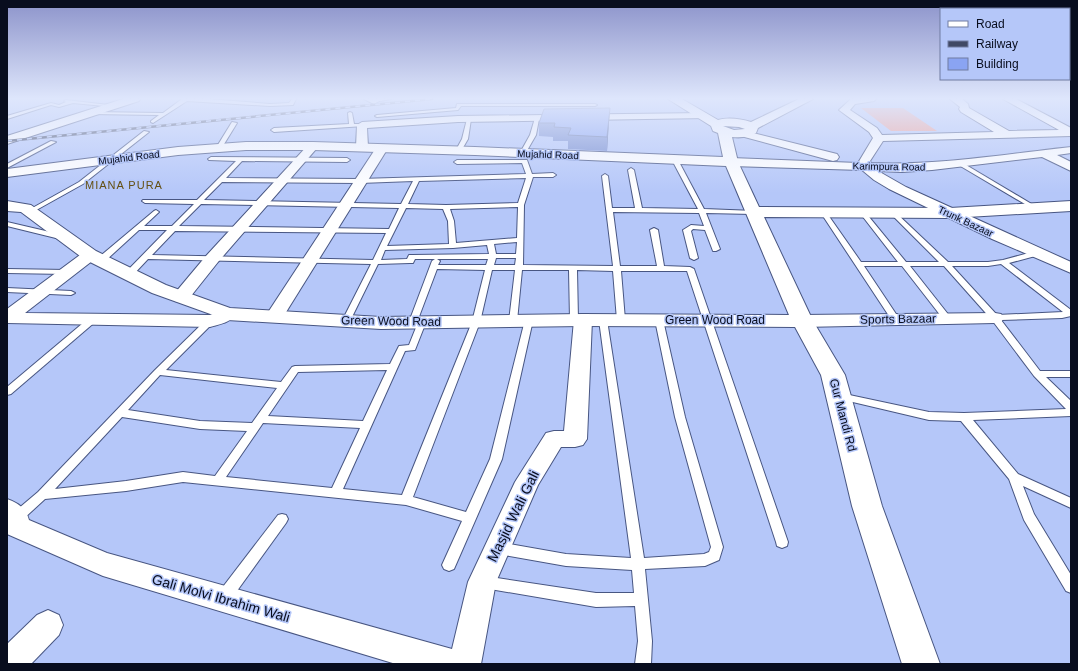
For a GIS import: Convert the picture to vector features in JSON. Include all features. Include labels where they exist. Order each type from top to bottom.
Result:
[{"type":"street","points":[[11,138],[35,130]]},
{"type":"street","points":[[358,130],[362,147]]},
{"type":"street","name":"Gur Mandi Rd","points":[[733,130],[731,162],[802,321],[834,376],[867,506],[921,664]]},
{"type":"street","points":[[744,130],[865,166],[864,161],[879,138]]},
{"type":"street","points":[[873,130],[879,138]]},
{"type":"street","points":[[1000,130],[1071,167]]},
{"type":"street","points":[[879,138],[1071,132]]},
{"type":"street","name":"Mujahid Road","points":[[7,173],[178,151],[215,153],[246,146],[362,147],[458,156],[523,153],[731,162]]},
{"type":"street","points":[[181,297],[212,259],[312,146]]},
{"type":"street","points":[[274,317],[309,260],[382,148]]},
{"type":"street","name":"Karimpura Road","points":[[731,162],[902,168],[1071,150]]},
{"type":"street","name":"Trunk Bazaar","points":[[865,166],[878,177],[890,184],[1071,268]]},
{"type":"street","name":"Green Wood Road","points":[[7,206],[25,208],[95,258],[159,289],[181,297],[218,318],[274,317],[346,321],[418,322],[521,320],[802,321]]},
{"type":"street","points":[[753,212],[950,213],[1071,206]]},
{"type":"street","points":[[7,318],[66,272],[95,258]]},
{"type":"street","points":[[7,318],[92,320],[218,318]]},
{"type":"street","name":"Sports Bazaar","points":[[802,321],[995,318]]},
{"type":"street","name":"Masjid Wali Gali","points":[[465,664],[482,582],[527,482],[554,439],[575,439],[595,320]]},
{"type":"street","name":"Gali Molvi Ibrahim Wali","points":[[11,522],[104,564],[450,664]]},
{"type":"street","points":[[9,664],[48,625]]},
{"type":"lane","points":[[230,130],[215,153],[241,159],[347,160]]},
{"type":"lane","points":[[449,565],[496,459],[521,320],[519,268],[521,205],[530,176],[527,172],[525,161],[458,156],[467,130]]},
{"type":"lane","points":[[523,153],[533,135],[533,130]]},
{"type":"lane","points":[[29,212],[81,183],[146,132]]},
{"type":"lane","points":[[7,166],[53,142]]},
{"type":"lane","points":[[129,274],[241,159]]},
{"type":"lane","points":[[675,160],[702,211],[716,249]]},
{"type":"lane","points":[[959,163],[1037,209]]},
{"type":"lane","points":[[631,170],[639,210]]},
{"type":"lane","points":[[221,180],[360,181],[553,175]]},
{"type":"lane","points":[[595,320],[617,269],[605,176]]},
{"type":"lane","points":[[346,321],[417,179]]},
{"type":"lane","points":[[145,201],[263,202],[446,207],[521,205]]},
{"type":"lane","points":[[446,207],[451,221],[453,246]]},
{"type":"lane","points":[[609,210],[753,212]]},
{"type":"lane","points":[[95,258],[138,228],[156,212]]},
{"type":"lane","points":[[824,213],[896,320]]},
{"type":"lane","points":[[863,213],[947,318]]},
{"type":"lane","points":[[893,213],[946,264],[995,318],[1037,374],[1071,407]]},
{"type":"lane","points":[[7,224],[68,240]]},
{"type":"lane","points":[[694,258],[687,230],[691,227],[708,228]]},
{"type":"lane","points":[[138,228],[390,231]]},
{"type":"lane","points":[[654,230],[661,269]]},
{"type":"lane","points":[[382,248],[453,246],[520,240]]},
{"type":"lane","points":[[406,500],[476,322],[488,268],[493,256],[490,242]]},
{"type":"lane","points":[[859,264],[904,265],[1003,262],[1036,253]]},
{"type":"lane","points":[[336,492],[402,348],[412,348],[418,322],[438,256]]},
{"type":"lane","points":[[145,257],[375,262],[410,261],[412,257],[520,256]]},
{"type":"lane","points":[[995,318],[1068,314],[1068,312],[1003,262]]},
{"type":"lane","points":[[434,266],[573,269],[690,269],[782,542]]},
{"type":"lane","points":[[573,269],[595,320],[638,564],[645,641],[643,664]]},
{"type":"lane","points":[[7,271],[66,272]]},
{"type":"lane","points":[[7,290],[71,293]]},
{"type":"lane","points":[[11,522],[42,495],[158,372],[218,318]]},
{"type":"lane","points":[[7,392],[92,320]]},
{"type":"lane","points":[[497,548],[566,560],[638,564],[704,560],[714,556],[717,547],[680,417],[659,320]]},
{"type":"lane","points":[[218,480],[282,385],[295,369],[394,367]]},
{"type":"lane","points":[[158,372],[282,385]]},
{"type":"lane","points":[[1037,374],[1071,374]]},
{"type":"lane","points":[[839,396],[929,416],[964,417],[1071,412]]},
{"type":"lane","points":[[120,413],[200,425],[257,423],[367,426]]},
{"type":"lane","points":[[964,417],[1014,477],[1028,516],[1071,587]]},
{"type":"lane","points":[[42,495],[126,486],[183,477],[406,500],[470,518]]},
{"type":"lane","points":[[1014,477],[1071,503]]},
{"type":"lane","points":[[223,598],[282,519]]},
{"type":"lane","points":[[482,582],[596,600],[641,600]]},
{"type":"shaded area","points":[[890,130],[937,131],[891,131]]},
{"type":"building","points":[[570,130],[608,130],[607,137],[568,135]]},
{"type":"railway","points":[[7,141],[115,130]]},
{"type":"district","name":"MIANA PURA","points":[[124,185]]}]
